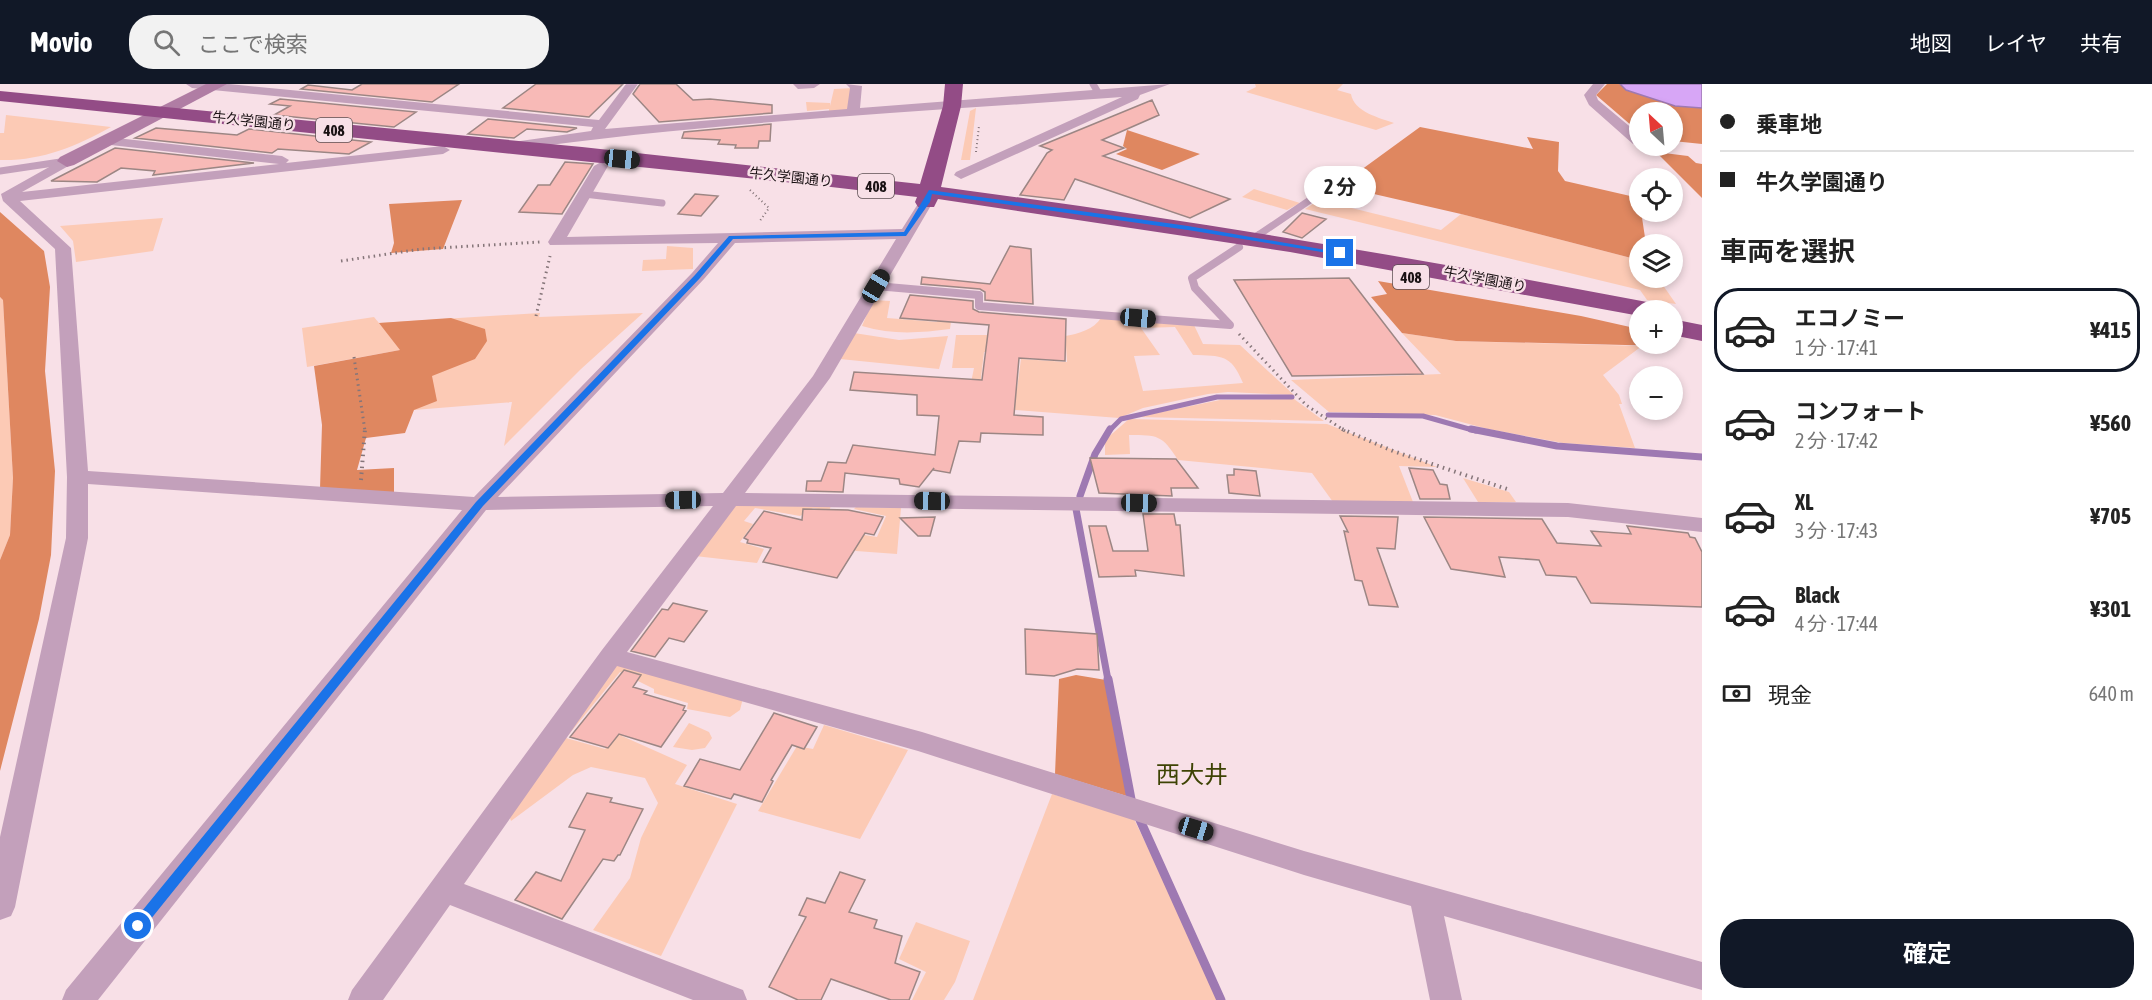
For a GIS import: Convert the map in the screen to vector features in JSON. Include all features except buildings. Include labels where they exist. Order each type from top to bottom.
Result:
[{"type":"highway","points":[[928,197],[952,106],[954,84]]},
{"type":"highway","name":"牛久学園通り","points":[[0,96],[443,150],[928,197]]},
{"type":"highway","name":"牛久学園通り","points":[[0,104],[504,147],[928,197],[1460,274],[1629,307]]},
{"type":"highway","name":"牛久学園通り","points":[[1246,243],[1629,319]]},
{"type":"highway","points":[[1683,318],[1702,322]]},
{"type":"highway","points":[[1683,329],[1702,333]]},
{"type":"street","points":[[192,84],[598,129]]},
{"type":"street","points":[[598,129],[632,84]]},
{"type":"street","points":[[798,85],[814,84]]},
{"type":"street","points":[[852,84],[856,86],[853,112]]},
{"type":"street","points":[[504,147],[598,129],[952,106],[981,97],[1096,89],[1143,89],[1164,84]]},
{"type":"street","points":[[1599,84],[1590,95],[1593,102],[1629,133]]},
{"type":"street","points":[[8,198],[8,194],[13,189],[217,85]]},
{"type":"street","points":[[961,175],[1131,99],[1143,89]]},
{"type":"street","points":[[107,141],[319,165]]},
{"type":"street","points":[[8,198],[443,150]]},
{"type":"street","points":[[556,242],[601,166]]},
{"type":"street","points":[[364,1000],[611,656],[821,378],[928,197]]},
{"type":"street","points":[[0,907],[77,538],[78,477],[63,248],[8,198]]},
{"type":"street","points":[[556,242],[906,234]]},
{"type":"street","points":[[78,1000],[479,504],[698,276],[740,237]]},
{"type":"street","points":[[78,477],[479,504],[729,500],[1546,509],[1702,525]]},
{"type":"street","points":[[611,656],[922,742],[1304,863],[1702,976]]},
{"type":"street","points":[[445,890],[731,1000]]},
{"type":"street","points":[[1424,896],[1446,1000]]},
{"type":"lane","points":[[0,171],[67,162]]},
{"type":"lane","points":[[1230,325],[1196,288],[1192,278],[1332,185]]},
{"type":"lane","points":[[584,194],[662,203]]},
{"type":"lane","points":[[876,286],[979,295],[979,306],[1230,325]]},
{"type":"path","points":[[740,237],[769,208],[746,187]]},
{"type":"path","points":[[341,261],[422,249],[556,242]]},
{"type":"path","points":[[536,316],[553,244],[556,242]]},
{"type":"path","points":[[1230,325],[1305,402],[1330,423],[1386,447],[1515,492]]},
{"type":"path","points":[[353,497],[360,486],[366,457],[365,415],[354,357]]},
{"type":"shaded area","points":[[1255,84],[1343,84],[1337,90],[1351,94],[1362,110],[1394,123],[1376,130],[1246,92],[1256,87]]},
{"type":"shaded area","points":[[1607,84],[1702,84],[1702,144],[1683,142],[1683,102],[1629,102],[1629,123],[1596,95]]},
{"type":"shaded area","points":[[1620,84],[1702,84],[1702,108],[1683,107],[1683,102],[1663,102],[1626,90]]},
{"type":"shaded area","points":[[853,88],[851,108],[846,111],[829,112],[829,109],[807,111],[806,102],[830,103],[830,106],[834,89]]},
{"type":"shaded area","points":[[976,108],[970,160],[961,160],[970,111]]},
{"type":"shaded area","points":[[6,115],[111,127],[84,141],[44,155],[0,160],[0,133],[4,133]]},
{"type":"shaded area","points":[[1420,127],[1533,149],[1527,137],[1559,142],[1558,171],[1565,181],[1629,196],[1629,222],[1643,222],[1644,234],[1629,234],[1629,257],[1461,214],[1339,186]]},
{"type":"shaded area","points":[[1127,130],[1200,154],[1162,170],[1116,154],[1127,149],[1123,146]]},
{"type":"shaded area","points":[[1660,156],[1688,156],[1696,163],[1702,164],[1702,198],[1683,179],[1683,168],[1672,168]]},
{"type":"shaded area","points":[[1254,189],[1300,203],[1287,210],[1242,197]]},
{"type":"shaded area","points":[[462,200],[443,249],[391,253],[394,243],[389,204]]},
{"type":"shaded area","points":[[1319,200],[1441,230],[1461,214],[1629,257],[1629,287],[1305,209]]},
{"type":"shaded area","points":[[0,212],[44,251],[50,287],[45,371],[55,471],[51,555],[39,619],[0,771],[0,560],[10,535],[13,478],[3,300],[0,297]]},
{"type":"shaded area","points":[[163,218],[153,251],[76,262],[73,241],[60,226]]},
{"type":"shaded area","points":[[667,246],[693,248],[693,269],[642,271],[643,260],[666,259]]},
{"type":"shaded area","points":[[1378,281],[1581,316],[1629,327],[1629,345],[1456,341],[1402,333],[1371,297],[1387,294]]},
{"type":"shaded area","points":[[1632,288],[1665,288],[1673,300],[1647,300],[1640,290]]},
{"type":"shaded area","points":[[0,297],[3,300],[13,478],[10,535],[0,560]]},
{"type":"shaded area","points":[[873,300],[890,301],[887,318],[937,322],[941,306],[953,307],[950,329],[906,332],[884,331],[862,326]]},
{"type":"shaded area","points":[[540,313],[539,317],[643,313],[581,369],[504,446],[512,402],[414,410],[400,350],[307,367],[302,328],[374,317],[379,323]]},
{"type":"shaded area","points":[[451,318],[485,329],[487,341],[475,359],[432,376],[437,401],[414,410],[405,433],[366,438],[357,470],[394,468],[394,493],[320,489],[322,425],[314,366],[400,350],[379,323]]},
{"type":"shaded area","points":[[1101,318],[1194,325],[1203,344],[1240,345],[1294,395],[1228,392],[1208,394],[1143,408],[1119,418],[976,407],[968,397],[974,368],[952,368],[956,335],[1002,335],[990,352],[984,352],[980,386],[1017,389],[1021,359],[1067,362],[1066,346],[1018,341],[1075,334],[1094,325]],"holes":[[[1175,327],[1193,355],[1224,358],[1234,367],[1243,383],[1143,391],[1134,356],[1160,355],[1141,328]]]},
{"type":"shaded area","points":[[854,333],[899,340],[948,336],[939,369],[840,359]]},
{"type":"shaded area","points":[[1402,333],[1456,341],[1629,346],[1629,354],[1631,354],[1603,375],[1619,395],[1622,404],[1619,404],[1635,448],[1563,443],[1488,429],[1435,415],[1329,412],[1291,380],[1441,374]]},
{"type":"shaded area","points":[[1294,399],[1324,421],[1137,417],[1220,400]]},
{"type":"shaded area","points":[[1129,419],[1327,424],[1437,467],[1399,466],[1413,502],[1333,502],[1312,473],[1178,460],[1163,441],[1153,436],[1129,435],[1130,454],[1105,455],[1105,440]]},
{"type":"shaded area","points":[[1463,478],[1509,492],[1516,502],[1478,502]]},
{"type":"shaded area","points":[[736,503],[831,506],[829,511],[813,508],[800,516],[755,508],[744,521],[753,524],[740,542],[764,549],[757,563],[695,556]]},
{"type":"shaded area","points":[[856,507],[901,508],[897,554],[856,551],[840,544],[846,532],[877,537],[886,516],[854,509]]},
{"type":"shaded area","points":[[615,664],[743,698],[740,710],[730,717],[687,709],[688,703],[654,693],[654,689],[620,672],[566,738],[605,749],[624,723],[630,725],[622,736],[687,765],[675,784],[737,804],[661,956],[593,930],[630,878],[641,838],[658,803],[645,778],[591,767],[573,775],[511,821],[508,812]]},
{"type":"shaded area","points":[[1076,675],[1112,681],[1133,798],[1055,774],[1059,679]]},
{"type":"shaded area","points":[[689,723],[709,732],[712,738],[705,748],[692,750],[673,747]]},
{"type":"shaded area","points":[[824,725],[908,750],[860,839],[758,811],[797,746],[813,749]]},
{"type":"shaded area","points":[[1052,794],[1134,819],[1209,975],[1218,1000],[973,1000]]},
{"type":"shaded area","points":[[916,922],[970,941],[955,982],[944,1000],[912,1000],[926,972],[899,959]]},
{"type":"waterway","points":[[1109,431],[1121,419],[1217,397],[1292,397]]},
{"type":"waterway","points":[[1328,415],[1423,416],[1476,431]]},
{"type":"waterway","points":[[1080,496],[1095,454],[1110,429]]},
{"type":"waterway","points":[[1471,429],[1557,446],[1702,457]]},
{"type":"waterway","points":[[1076,509],[1108,680]]},
{"type":"waterway","points":[[1108,679],[1131,799]]},
{"type":"waterway","points":[[1140,820],[1221,1000]]},
{"type":"district","name":"西大井","points":[[1192,774]]},
{"type":"route","points":[[138,926],[479,504],[698,276],[731,237],[906,234],[920,214],[929,192],[1068,210],[1340,253]]}]
